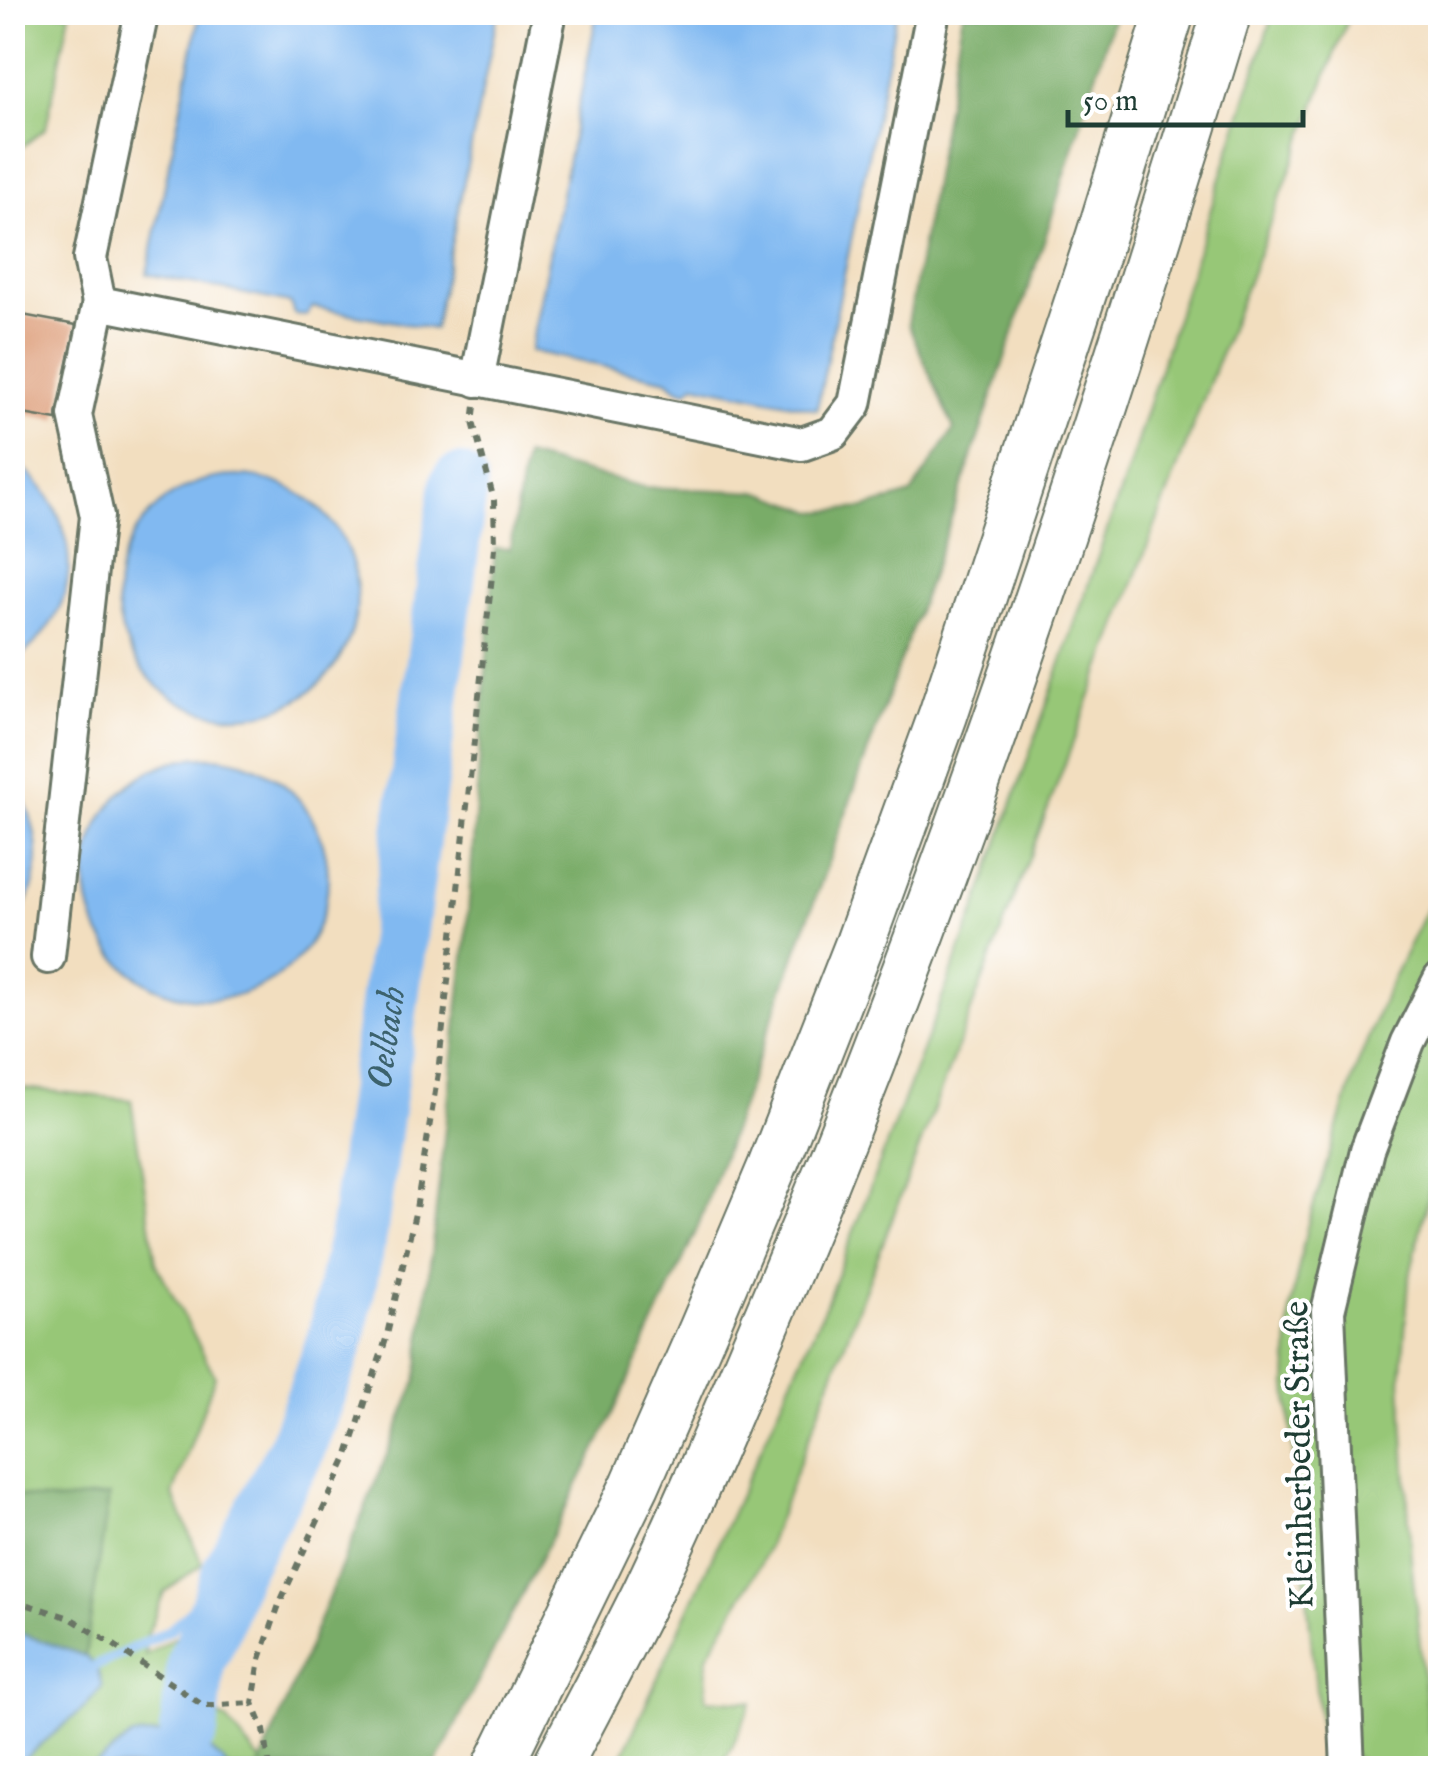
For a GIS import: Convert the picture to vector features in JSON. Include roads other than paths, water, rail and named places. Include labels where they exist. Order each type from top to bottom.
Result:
[{"type":"highway","points":[[496,1768],[650,1450],[772,1167],[860,944],[943,715],[1170,12]]},
{"type":"highway","points":[[556,1768],[646,1592],[724,1420],[898,994],[994,733],[1150,264],[1227,12]]},
{"type":"street","points":[[48,957],[97,516],[75,416],[100,303],[90,258],[142,12]]},
{"type":"street","points":[[477,380],[550,12]]},
{"type":"street","points":[[100,303],[802,444],[833,433],[855,404],[934,12]]},
{"type":"street","name":"Kleinherbeder Straße","points":[[1348,1768],[1328,1312],[1367,1150],[1408,1042],[1440,979]]},
{"type":"water","points":[[200,12],[498,13],[434,329],[313,307],[306,315],[294,314],[290,303],[147,274]]},
{"type":"water","points":[[597,13],[897,13],[817,409],[695,384],[686,391],[668,380],[530,351]]},
{"type":"water","points":[[12,461],[44,490],[55,508],[68,549],[69,570],[54,619],[13,663]]},
{"type":"water","points":[[237,476],[283,485],[322,511],[348,550],[357,596],[348,642],[322,681],[283,707],[237,716],[191,707],[152,681],[126,642],[117,596],[126,550],[152,511],[191,485]]},
{"type":"water","points":[[207,757],[253,766],[292,793],[319,832],[328,878],[319,924],[292,963],[253,990],[207,999],[161,990],[122,963],[95,924],[86,878],[95,832],[122,793],[161,766]]},
{"type":"water","points":[[13,778],[30,815],[37,852],[32,889],[13,925]]},
{"type":"water","points":[[13,1631],[85,1656],[96,1666],[102,1687],[83,1709],[13,1768]]},
{"type":"water","points":[[189,1731],[228,1768],[91,1768],[131,1737]]},
{"type":"waterway","name":"Oelbach","points":[[189,1731],[196,1661],[231,1572],[295,1452],[335,1343],[359,1228],[459,483]]},
{"type":"waterway","name":"Oelbach","points":[[96,1666],[170,1630],[231,1572]]}]
